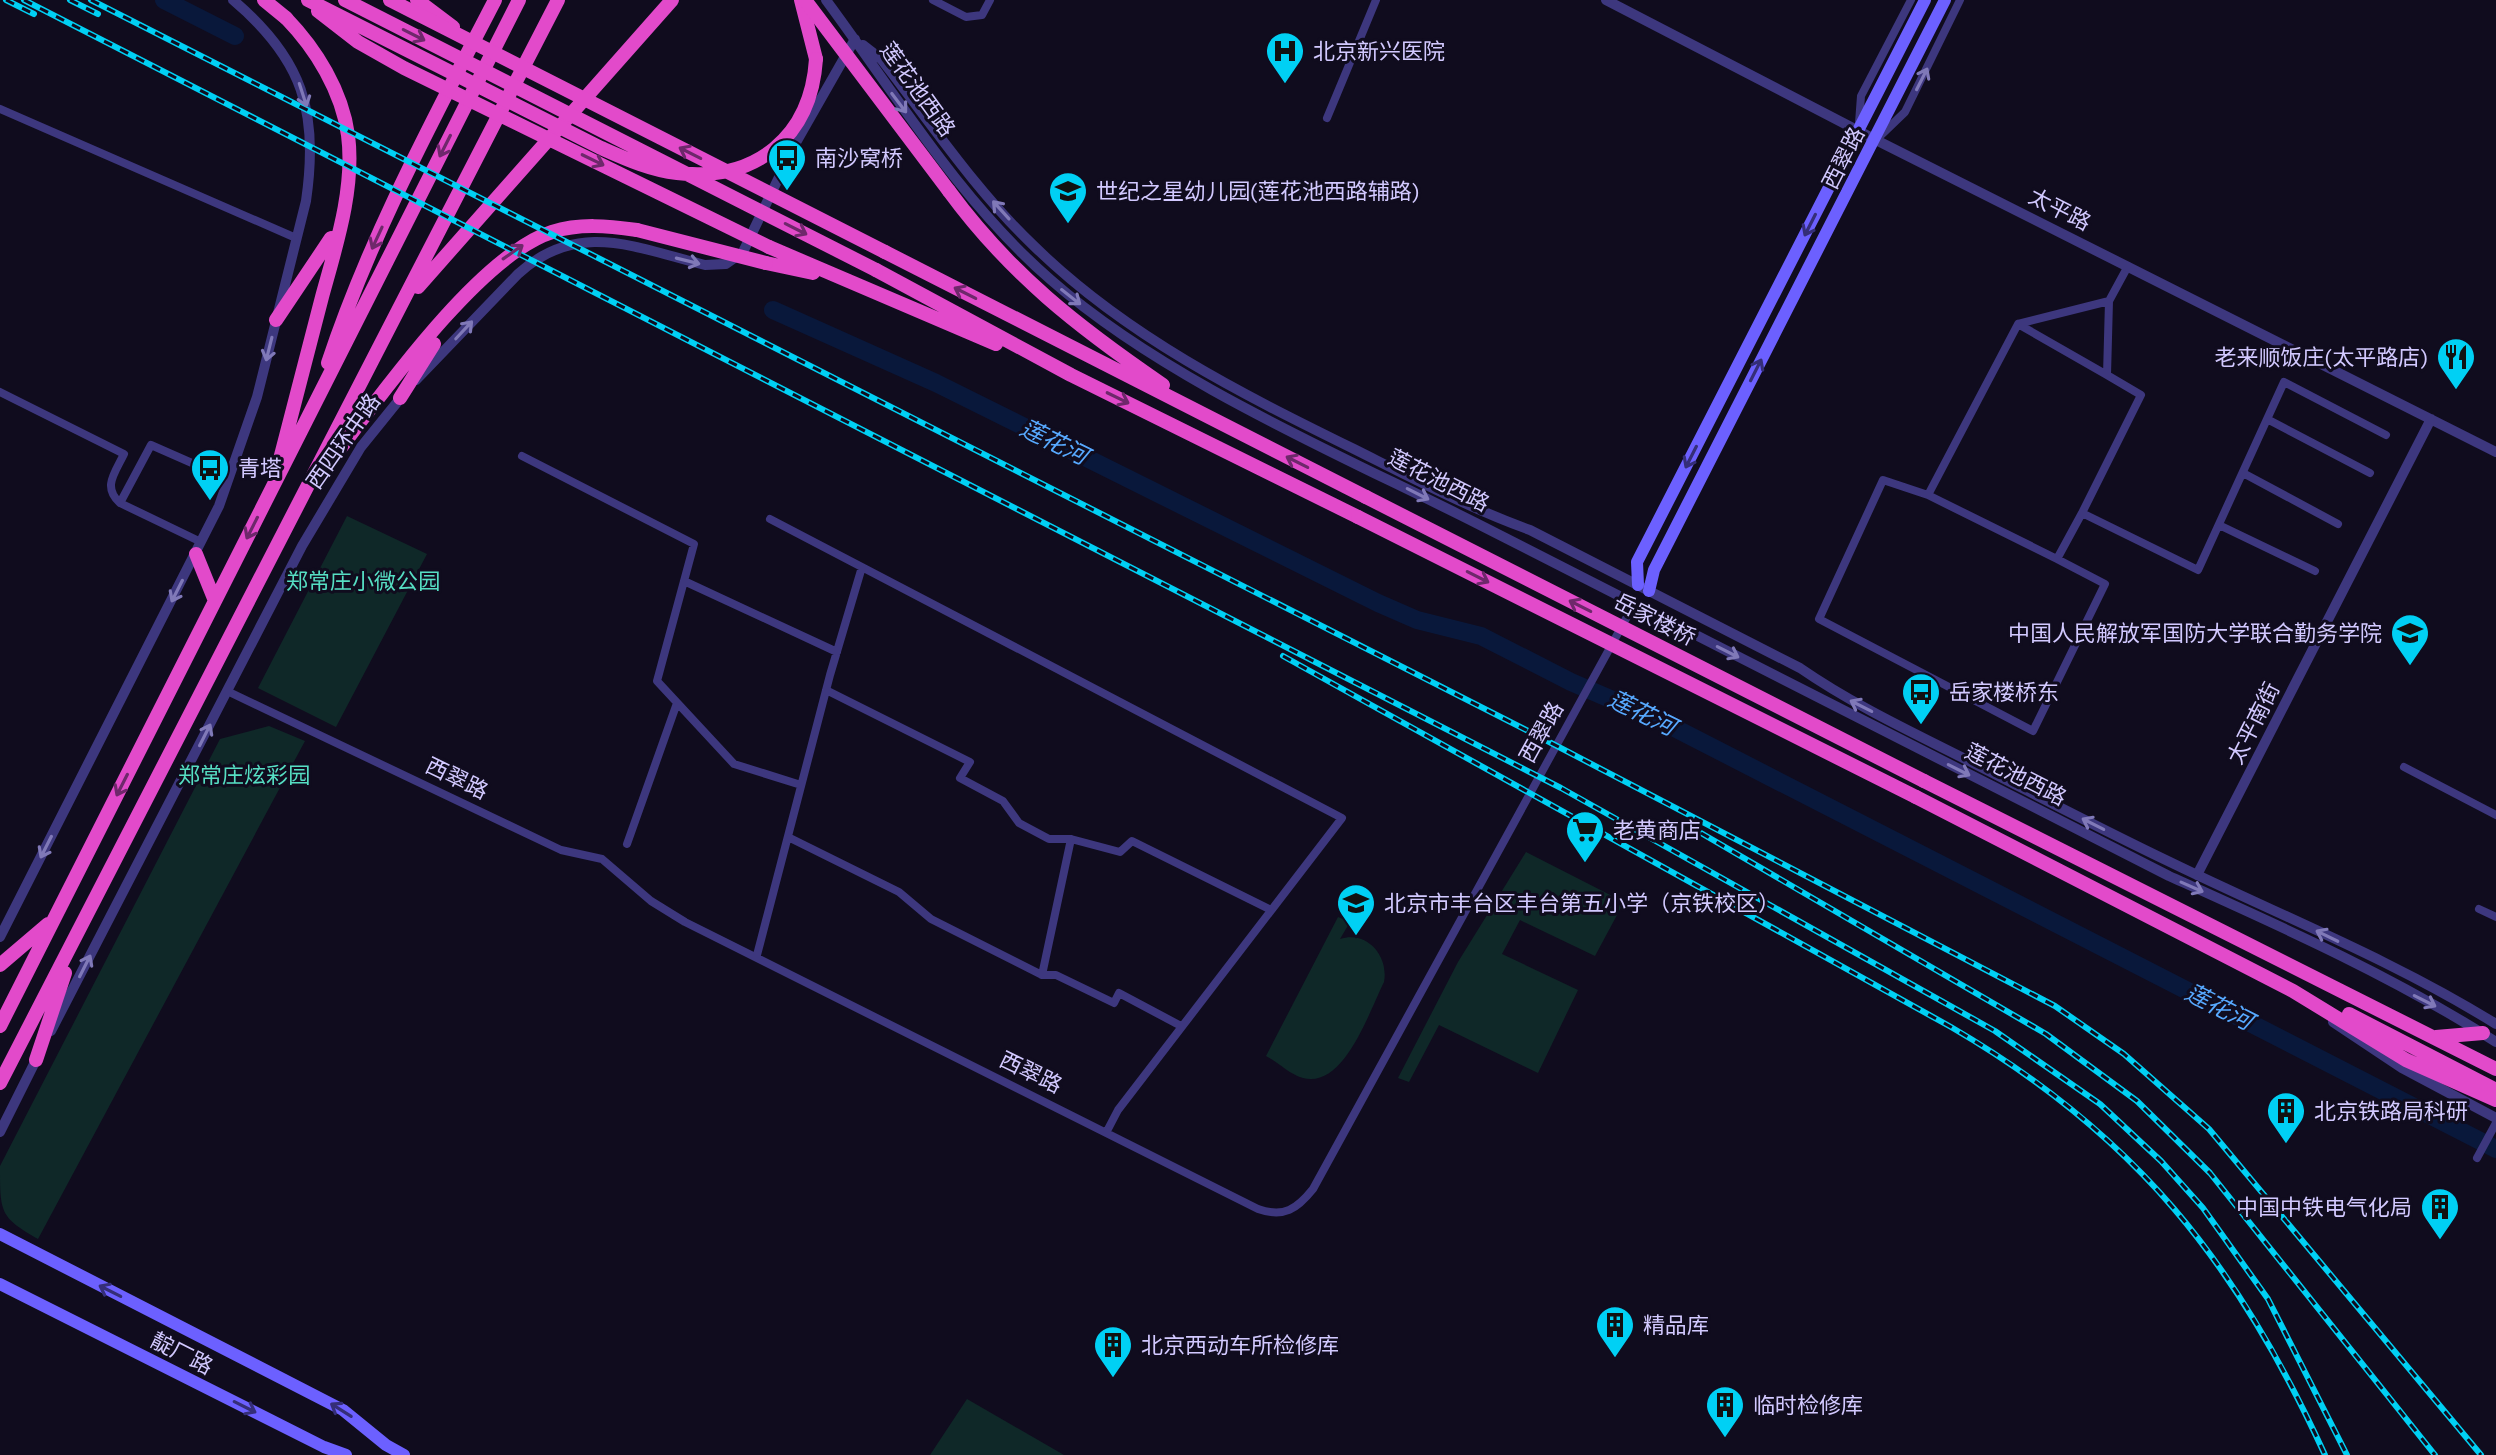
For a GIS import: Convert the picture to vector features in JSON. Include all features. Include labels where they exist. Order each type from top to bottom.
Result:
[{"type":"highway","points":[[264,0],[286,18],[310,45],[336,95],[348,134],[349,168],[344,208],[272,489]]},
{"type":"highway","points":[[307,0],[601,148],[644,167],[700,175],[747,166],[767,155],[797,123],[814,83],[816,59],[803,0]]},
{"type":"highway","points":[[307,0],[338,28],[404,68],[769,247],[1071,375]]},
{"type":"highway","points":[[345,0],[876,270],[1071,375]]},
{"type":"highway","points":[[390,0],[1213,419]]},
{"type":"highway","points":[[417,0],[473,42]]},
{"type":"highway","points":[[314,407],[352,291],[495,0]]},
{"type":"highway","name":"西四环中路","points":[[0,1026],[519,0]]},
{"type":"highway","points":[[641,36],[660,0]]},
{"type":"highway","points":[[397,312],[476,217],[672,0]]},
{"type":"highway","points":[[803,0],[1010,266],[1049,302],[1213,419]]},
{"type":"highway","name":"西四环中路","points":[[0,1083],[555,5]]},
{"type":"highway","points":[[276,320],[328,247],[344,208]]},
{"type":"highway","points":[[300,503],[372,408],[465,295],[504,259],[552,232],[580,226],[637,230],[848,281]]},
{"type":"highway","points":[[400,398],[465,295]]},
{"type":"highway","name":"岳家楼桥","points":[[1071,375],[1916,797],[2293,991]]},
{"type":"highway","name":"岳家楼桥","points":[[1213,419],[2433,1037]]},
{"type":"highway","points":[[198,548],[215,601]]},
{"type":"highway","points":[[0,965],[55,919]]},
{"type":"highway","points":[[36,1060],[79,931]]},
{"type":"highway","points":[[2293,991],[2354,1016],[2496,1090]]},
{"type":"highway","points":[[2293,991],[2406,1060],[2496,1100]]},
{"type":"highway","points":[[2433,1037],[2491,1030]]},
{"type":"highway","points":[[2433,1037],[2496,1069]]},
{"type":"main road","name":"西翠路","points":[[1644,588],[1637,562],[1925,0]]},
{"type":"main road","name":"西翠路","points":[[1644,588],[1945,0]]},
{"type":"main road","points":[[0,1234],[343,1410],[386,1445],[404,1455]]},
{"type":"main road","name":"靛厂路","points":[[0,1284],[324,1447],[346,1455]]},
{"type":"street","points":[[0,937],[4,918],[198,548],[244,441],[276,320],[311,169],[311,121],[302,89],[266,27],[233,0]]},
{"type":"street","points":[[266,27],[280,0]]},
{"type":"street","points":[[826,0],[855,39]]},
{"type":"street","points":[[933,0],[966,17],[982,15],[990,0]]},
{"type":"street","points":[[1327,118],[1376,0]]},
{"type":"street","name":"太平路","points":[[1606,0],[1858,131],[2496,452]]},
{"type":"street","points":[[1858,131],[1861,96],[1911,0]]},
{"type":"street","points":[[1876,140],[1905,112],[1960,0]]},
{"type":"street","name":"西四环中路","points":[[0,1132],[227,691],[333,492],[361,447],[400,398],[518,274],[531,262],[560,246],[607,241],[705,265],[716,266],[735,259],[749,243],[794,146],[855,39]]},
{"type":"street","name":"莲花池西路","points":[[855,39],[881,59],[983,191],[1031,244],[1086,294],[1141,334],[1289,417],[1644,588],[1800,668],[1837,693],[2197,875],[2283,914],[2491,1030]]},
{"type":"street","name":"莲花池西路","points":[[855,39],[971,198],[1023,256],[1102,320],[1227,396],[2169,876],[2491,1030]]},
{"type":"street","points":[[0,109],[296,238]]},
{"type":"street","points":[[2107,375],[2109,301],[2128,266]]},
{"type":"street","points":[[1928,495],[2018,324],[2109,301]]},
{"type":"street","points":[[2018,324],[2141,395],[2057,559]]},
{"type":"street","points":[[2082,513],[2198,570],[2284,382],[2386,435]]},
{"type":"street","points":[[0,392],[124,454],[109,484],[111,495],[198,548]]},
{"type":"street","points":[[2267,419],[2370,473]]},
{"type":"street","name":"太平南街","points":[[2197,875],[2431,419]]},
{"type":"street","points":[[120,503],[151,445],[201,467]]},
{"type":"street","points":[[522,456],[694,544],[657,681],[734,764],[801,785]]},
{"type":"street","points":[[2243,473],[2338,524]]},
{"type":"street","points":[[1883,480],[1928,495],[2105,584],[2033,731],[1819,619],[1883,480]]},
{"type":"street","points":[[770,519],[1342,818],[1181,1026],[1118,1110],[1107,1131]]},
{"type":"street","points":[[2219,525],[2315,571]]},
{"type":"street","points":[[757,955],[826,690],[862,567]]},
{"type":"street","points":[[684,581],[837,652]]},
{"type":"street","points":[[1634,604],[1644,588]]},
{"type":"street","name":"西翠路","points":[[227,691],[561,850],[602,859],[651,901],[685,922],[757,955],[1258,1209],[1282,1214],[1302,1204],[1313,1189],[1634,604]]},
{"type":"street","points":[[826,690],[970,762],[960,778],[1003,801],[1019,823],[1049,839],[1071,839],[1120,852],[1132,841],[1271,910]]},
{"type":"street","points":[[627,844],[677,703]]},
{"type":"street","points":[[2404,767],[2496,815]]},
{"type":"street","points":[[788,837],[899,892],[931,919],[1042,975],[1056,975],[1114,1003],[1119,993],[1181,1026]]},
{"type":"street","points":[[1042,975],[1071,839]]},
{"type":"street","points":[[2479,909],[2496,917]]},
{"type":"street","points":[[2293,991],[2376,1053],[2496,1120],[2477,1158]]},
{"type":"green space","name":"郑常庄小微公园","points":[[347,516],[427,554],[336,727],[258,688]]},
{"type":"green space","name":"郑常庄炫彩园","points":[[269,726],[305,741],[38,1239],[16,1225],[5,1212],[0,1166],[220,739]]},
{"type":"green space","points":[[1526,852],[1624,902],[1595,956],[1520,920],[1502,954],[1578,990],[1538,1073],[1439,1025],[1409,1082],[1398,1078],[1458,962]]},
{"type":"green space","points":[[1338,917],[1350,922],[1340,939],[1359,938],[1374,947],[1383,963],[1384,982],[1363,1028],[1343,1060],[1331,1072],[1318,1078],[1303,1078],[1266,1056]]},
{"type":"green space","points":[[967,1399],[1064,1455],[930,1455]]},
{"type":"waterway","name":"莲花河","points":[[164,0],[235,36]]},
{"type":"waterway","name":"莲花河","points":[[773,310],[936,383],[1378,603],[1417,620],[1481,636],[1571,682],[1659,720],[2496,1149]]},
{"type":"railway","points":[[6,0],[34,14]]},
{"type":"railway","points":[[24,0],[1561,788],[1995,1031],[2100,1104],[2161,1161],[2203,1208],[2268,1299],[2347,1455]]},
{"type":"railway","points":[[70,0],[98,14]]},
{"type":"railway","points":[[91,0],[1532,733],[2055,1006],[2124,1054],[2209,1129],[2481,1455]]},
{"type":"railway","points":[[1283,656],[1951,1027],[2016,1068],[2075,1112],[2127,1159],[2174,1209],[2217,1263],[2255,1322],[2325,1455]]},
{"type":"railway","points":[[1701,833],[2046,1034],[2137,1101],[2210,1173],[2435,1455]]},
{"type":"place","name":"北京新兴医院","points":[[1285,85]]},
{"type":"place","name":"南沙窝桥","points":[[787,192]]},
{"type":"place","name":"世纪之星幼儿园(莲花池西路辅路)","points":[[1068,225]]},
{"type":"place","name":"老来顺饭庄(太平路店)","points":[[2456,391]]},
{"type":"place","name":"青塔","points":[[210,502]]},
{"type":"place","name":"中国人民解放军国防大学联合勤务学院","points":[[2410,667]]},
{"type":"place","name":"岳家楼桥东","points":[[1921,726]]},
{"type":"place","name":"老黄商店","points":[[1585,864]]},
{"type":"place","name":"北京市丰台区丰台第五小学（京铁校区）","points":[[1356,937]]},
{"type":"place","name":"北京铁路局科研","points":[[2286,1145]]},
{"type":"place","name":"中国中铁电气化局","points":[[2440,1241]]},
{"type":"place","name":"精品库","points":[[1615,1359]]},
{"type":"place","name":"北京西动车所检修库","points":[[1113,1379]]},
{"type":"place","name":"临时检修库","points":[[1725,1439]]}]
